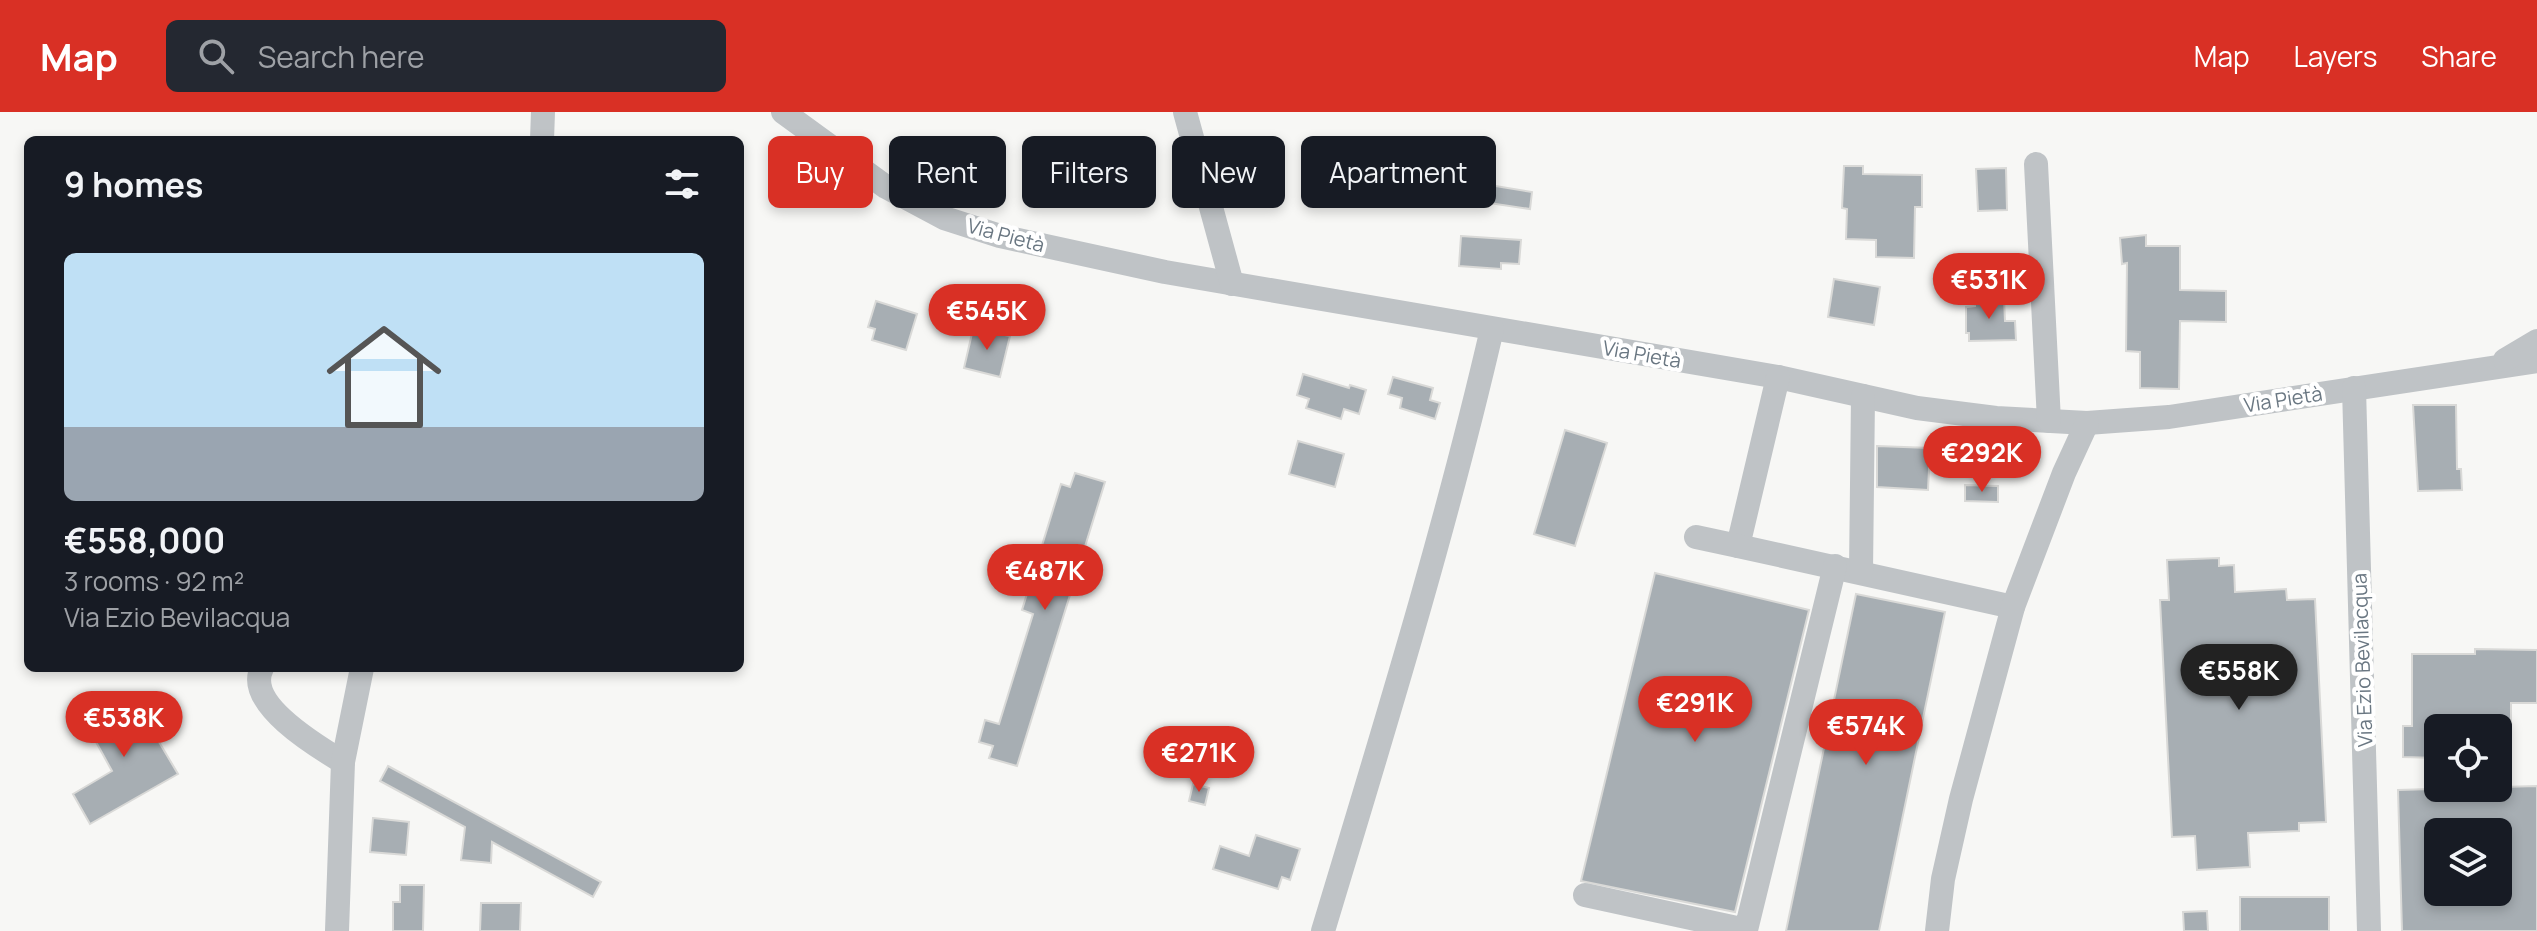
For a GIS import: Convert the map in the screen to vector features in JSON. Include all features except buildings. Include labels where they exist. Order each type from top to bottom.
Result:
[{"type":"street","points":[[542,136],[543,112]]},
{"type":"street","name":"Via Pietà","points":[[783,112],[886,187],[944,218],[1000,236],[1165,272],[1778,377],[1917,408],[1996,418],[2087,423],[2169,417],[2537,361]]},
{"type":"street","points":[[1185,112],[1232,284]]},
{"type":"street","points":[[2036,164],[2049,421]]},
{"type":"street","points":[[1323,931],[1395,691],[1474,407],[1492,329]]},
{"type":"street","points":[[2492,367],[2537,341]]},
{"type":"street","points":[[1738,546],[1778,377]]},
{"type":"street","name":"Via Ezio Bevilacqua","points":[[2354,388],[2369,931]]},
{"type":"street","points":[[1861,572],[1863,396]]},
{"type":"street","points":[[1937,931],[1943,879],[1961,799],[2013,607],[2064,473],[2087,423]]},
{"type":"street","points":[[1696,537],[2013,607]]},
{"type":"street","points":[[1585,895],[1746,931],[1835,566]]},
{"type":"street","points":[[261,672],[259,686],[270,706],[321,749],[343,762]]},
{"type":"street","points":[[337,931],[343,762],[361,672]]}]
